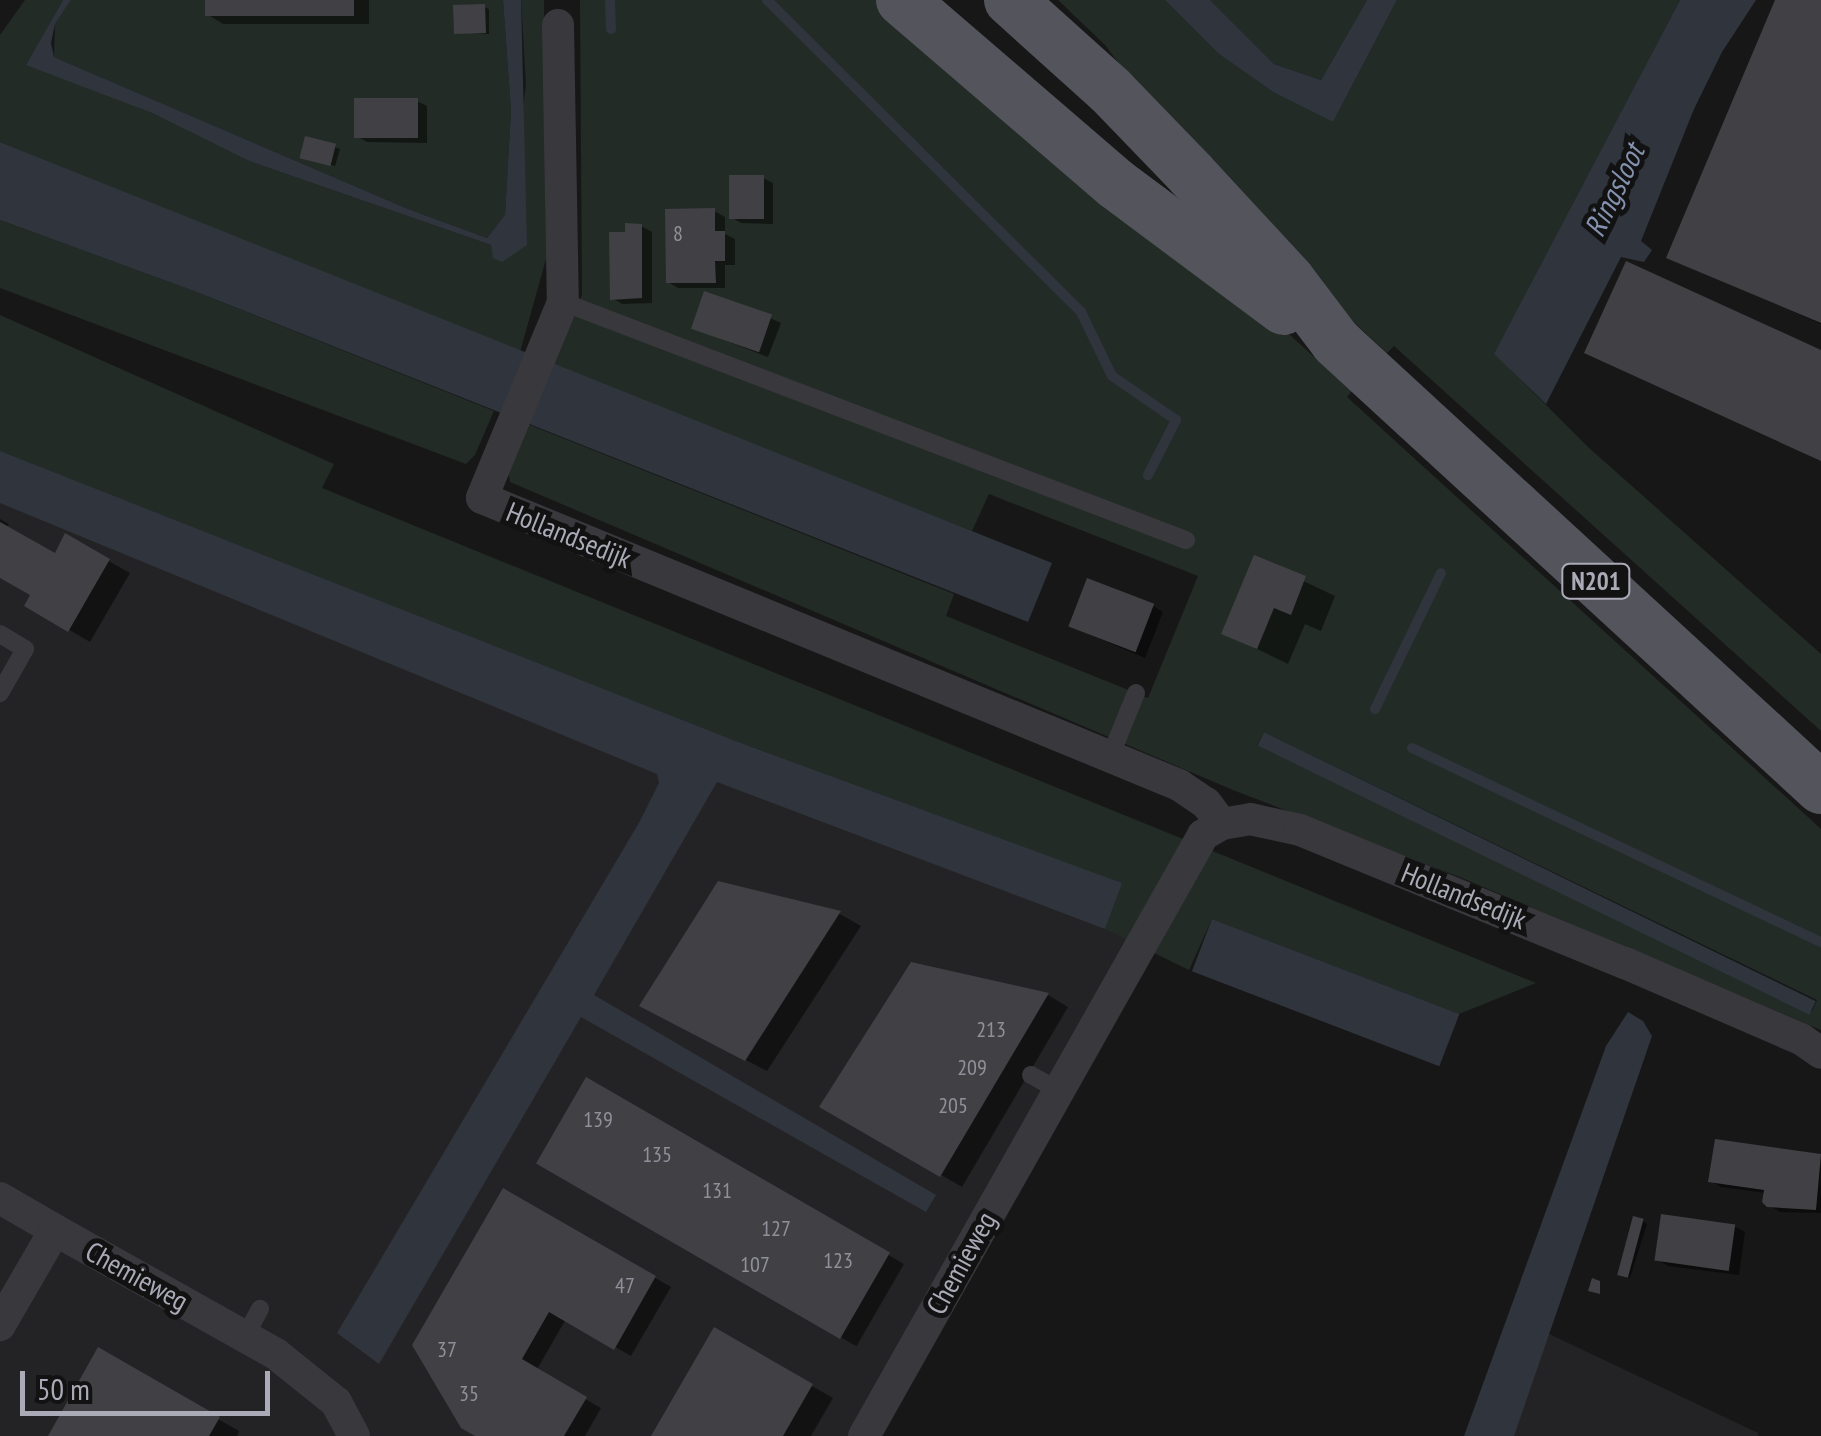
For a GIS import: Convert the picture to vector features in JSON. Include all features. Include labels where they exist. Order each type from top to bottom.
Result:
[{"type":"main road","name":"N201","points":[[902,0],[1116,184],[1269,300],[1336,342]]},
{"type":"main road","name":"N201","points":[[1010,0],[1110,90],[1164,146],[1288,280],[1336,342],[1821,788]]},
{"type":"street","name":"Hollandsedijk","points":[[558,25],[563,302],[482,498],[1194,792],[1222,824],[1250,819],[1300,830],[1625,963],[1801,1040],[1821,1053]]},
{"type":"street","name":"Chemieweg","points":[[864,1436],[1044,1083],[1203,835],[1222,824]]},
{"type":"street","name":"Chemieweg","points":[[0,1198],[55,1230],[252,1323],[336,1402],[354,1436]]},
{"type":"street","points":[[0,1325],[55,1230]]},
{"type":"lane","points":[[563,302],[1186,540]]},
{"type":"lane","points":[[0,634],[26,649],[0,693]]},
{"type":"lane","points":[[1110,758],[1136,693]]},
{"type":"shaded area","points":[[25,0],[63,0],[27,64],[152,113],[249,161],[491,245],[502,262],[526,85],[521,0],[544,0],[546,259],[520,352],[0,142],[0,35]]},
{"type":"shaded area","points":[[71,0],[503,0],[511,111],[505,216],[487,238],[408,209],[54,57],[55,24]]},
{"type":"shaded area","points":[[580,0],[882,0],[1250,299],[1352,391],[1347,397],[1821,829],[1821,1030],[1462,878],[1233,790],[510,482],[507,462],[525,423],[954,594],[946,616],[1148,698],[1198,576],[989,494],[972,531],[551,365],[582,295]],"holes":[[[1264,732],[1817,1000],[1812,1011],[1257,745]]]},
{"type":"shaded area","points":[[1058,0],[1165,0],[1219,54],[1273,92],[1333,122],[1397,0],[1680,0],[1495,354],[1588,447],[1821,654],[1821,731],[1394,346],[1387,353],[1284,257],[1175,138],[1105,45]]},
{"type":"shaded area","points":[[1210,0],[1367,0],[1321,80],[1274,64]]},
{"type":"shaded area","points":[[0,220],[194,291],[494,411],[475,455],[466,464],[0,288]]},
{"type":"shaded area","points":[[0,315],[334,464],[322,488],[1536,983],[1459,1014],[1212,919],[1189,970],[1105,929],[1121,883],[733,740],[0,451]]},
{"type":"shaded area","points":[[0,439],[1167,917],[879,1436],[0,1436]]},
{"type":"shaded area","points":[[1524,1322],[1758,1433],[1758,1436],[1480,1436]]},
{"type":"water","points":[[63,0],[71,0],[55,24],[51,43],[54,57],[408,209],[487,238],[505,215],[511,111],[503,0],[521,0],[527,245],[502,262],[493,258],[491,245],[249,161],[152,113],[26,65]]},
{"type":"water","points":[[1165,0],[1210,0],[1274,64],[1321,80],[1367,0],[1397,0],[1333,122],[1273,92],[1219,54]]},
{"type":"water","name":"Ringsloot","points":[[1680,0],[1756,0],[1722,52],[1694,109],[1641,241],[1652,250],[1644,262],[1621,257],[1546,404],[1494,354]]},
{"type":"water","points":[[0,142],[1052,563],[1028,622],[194,291],[0,220]]},
{"type":"water","points":[[0,451],[733,740],[1122,883],[1105,929],[717,782],[594,995],[936,1195],[926,1212],[581,1017],[379,1364],[337,1333],[640,821],[659,783],[657,774],[0,503]]},
{"type":"water","points":[[1264,732],[1816,1001],[1809,1015],[1257,745]]},
{"type":"water","points":[[1212,919],[1459,1014],[1439,1066],[1192,971]]},
{"type":"water","points":[[1628,1012],[1643,1021],[1652,1036],[1514,1436],[1464,1436],[1606,1046]]},
{"type":"building","points":[[205,0],[354,0],[354,16],[205,16]]},
{"type":"building","points":[[1775,0],[1821,0],[1821,323],[1666,258]]},
{"type":"building","points":[[485,4],[486,33],[454,34],[453,5]]},
{"type":"building","points":[[354,98],[418,98],[418,138],[354,138]]},
{"type":"building","points":[[305,136],[336,144],[330,166],[299,158]]},
{"type":"building","points":[[729,175],[764,175],[764,219],[729,219]]},
{"type":"building","points":[[715,208],[715,231],[725,231],[725,261],[715,261],[716,283],[666,283],[665,209]]},
{"type":"building","points":[[625,223],[642,224],[642,298],[610,300],[609,232],[625,232]]},
{"type":"building","points":[[1626,261],[1821,350],[1821,461],[1584,353]]},
{"type":"building","points":[[704,291],[772,314],[759,352],[691,329]]},
{"type":"building","points":[[0,522],[55,553],[65,533],[110,559],[68,632],[24,606],[30,595],[0,578]]},
{"type":"building","points":[[1254,555],[1306,576],[1291,615],[1274,608],[1257,649],[1221,634]]},
{"type":"building","points":[[1087,578],[1154,604],[1136,652],[1068,627]]},
{"type":"building","points":[[718,881],[841,911],[745,1061],[639,1006]]},
{"type":"building","points":[[911,962],[1049,993],[940,1177],[819,1107]]},
{"type":"building","points":[[586,1077],[890,1252],[840,1339],[536,1164]]},
{"type":"building","points":[[1715,1139],[1821,1154],[1816,1210],[1767,1207],[1762,1202],[1764,1190],[1708,1182]]},
{"type":"building","points":[[503,1188],[656,1276],[614,1350],[549,1312],[522,1359],[587,1397],[564,1436],[475,1436],[461,1428],[412,1345]]},
{"type":"building","points":[[1661,1214],[1735,1224],[1729,1271],[1654,1261]]},
{"type":"building","points":[[1633,1216],[1644,1219],[1628,1278],[1617,1275]]},
{"type":"building","points":[[1592,1278],[1600,1281],[1600,1294],[1588,1291]]},
{"type":"building","points":[[714,1327],[813,1384],[783,1436],[651,1436]]},
{"type":"building","points":[[98,1347],[220,1417],[209,1436],[48,1436]]},
{"type":"waterway","points":[[610,0],[611,29]]},
{"type":"waterway","points":[[767,0],[1081,312],[1112,376],[1176,420],[1148,475]]},
{"type":"waterway","points":[[1375,709],[1441,573]]},
{"type":"waterway","points":[[1412,748],[1821,942]]}]
